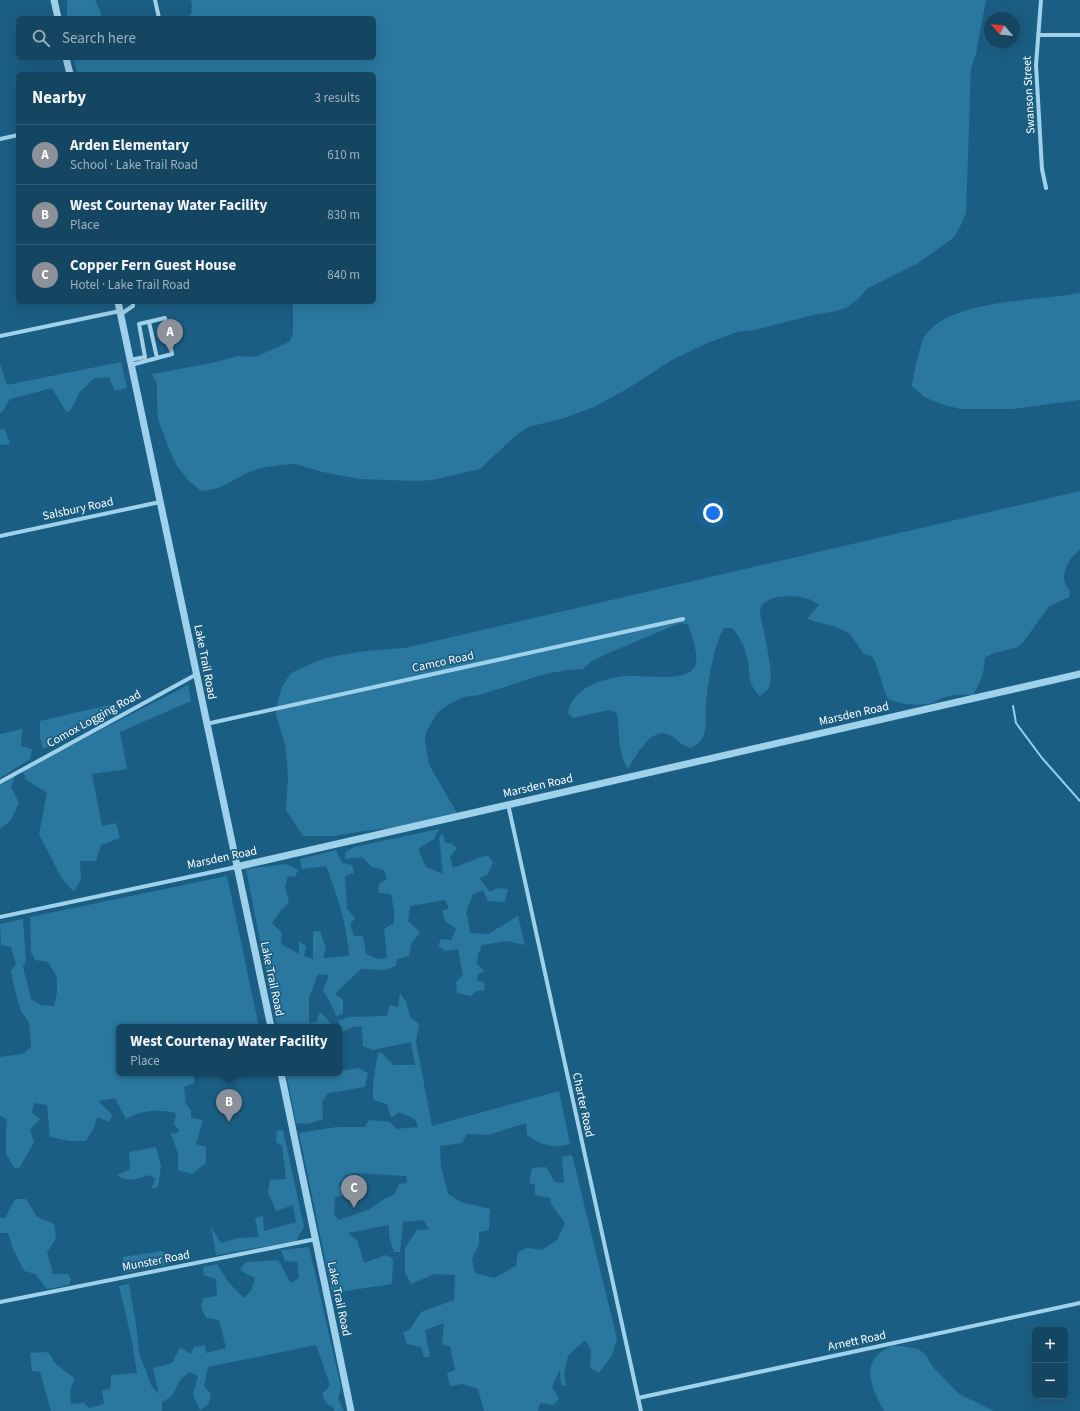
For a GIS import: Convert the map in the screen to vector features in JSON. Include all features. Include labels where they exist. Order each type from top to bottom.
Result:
[{"type":"street","points":[[54,0],[58,16]]},
{"type":"street","points":[[156,0],[159,16]]},
{"type":"street","name":"Swanson Street","points":[[1041,0],[1036,65],[1042,169],[1046,188]]},
{"type":"street","points":[[1038,36],[1080,35]]},
{"type":"street","points":[[66,60],[70,72]]},
{"type":"street","points":[[0,139],[16,135]]},
{"type":"street","name":"Lake Trail Road","points":[[118,304],[270,1024]]},
{"type":"street","points":[[0,336],[120,313],[133,306],[133,304]]},
{"type":"street","points":[[165,318],[172,354],[131,362],[145,357],[139,324],[165,318]]},
{"type":"street","points":[[150,322],[157,358]]},
{"type":"street","name":"Salsbury Road","points":[[0,536],[160,502]]},
{"type":"street","name":"Camco Road","points":[[206,724],[683,619]]},
{"type":"street","name":"Comox Logging Road","points":[[0,782],[197,674]]},
{"type":"street","name":"Marsden Road","points":[[0,917],[236,867],[1080,674]]},
{"type":"street","name":"Charter Road","points":[[508,804],[641,1411]]},
{"type":"street","name":"Lake Trail Road","points":[[282,1076],[351,1411]]},
{"type":"street","name":"Munster Road","points":[[0,1302],[316,1239]]},
{"type":"street","name":"Arnett Road","points":[[638,1398],[1080,1303]]},
{"type":"shaded area","points":[[68,0],[95,0],[102,16],[67,16]]},
{"type":"shaded area","points":[[191,0],[986,0],[976,54],[971,68],[966,213],[953,238],[917,264],[868,288],[858,299],[846,308],[754,330],[737,332],[705,344],[672,360],[627,389],[594,407],[561,419],[528,427],[515,436],[480,469],[432,480],[417,481],[359,479],[323,472],[295,464],[280,465],[261,468],[247,473],[219,488],[201,491],[188,480],[177,466],[170,451],[158,419],[157,383],[152,374],[212,363],[238,356],[255,357],[283,345],[290,341],[293,334],[293,304],[376,304],[376,72],[77,72],[74,60],[376,60],[376,16],[187,16],[191,14]]},
{"type":"shaded area","points":[[1080,293],[1080,400],[1013,409],[960,409],[941,404],[924,397],[912,386],[917,360],[925,336],[937,324],[954,315],[974,308],[1019,300]]},
{"type":"shaded area","points":[[121,362],[127,388],[115,391],[109,377],[94,378],[79,393],[72,408],[67,413],[52,388],[10,399],[0,413],[0,364],[7,385]]},
{"type":"shaded area","points":[[0,429],[5,430],[10,444],[0,445]]},
{"type":"shaded area","points":[[1080,491],[1080,550],[1070,560],[1064,574],[1065,583],[1069,590],[1070,597],[1049,606],[1018,647],[991,654],[985,658],[983,674],[973,696],[954,695],[923,705],[912,705],[888,699],[872,656],[864,654],[850,634],[836,627],[807,619],[819,605],[807,598],[787,596],[780,597],[768,601],[764,604],[760,611],[771,671],[769,687],[760,696],[756,692],[751,684],[747,657],[740,639],[732,628],[724,628],[714,655],[710,675],[704,734],[698,744],[691,748],[681,744],[670,735],[663,733],[657,735],[650,738],[640,750],[628,769],[624,763],[620,749],[617,714],[611,710],[573,718],[568,713],[571,704],[576,697],[582,691],[598,682],[626,676],[676,676],[686,674],[692,670],[696,663],[694,643],[688,624],[680,623],[592,661],[583,669],[545,674],[479,695],[464,697],[449,704],[438,712],[426,732],[425,740],[429,765],[457,813],[458,820],[333,836],[303,836],[286,810],[288,778],[287,763],[285,745],[276,715],[278,699],[283,685],[291,673],[320,660],[365,651],[405,648]]},
{"type":"shaded area","points":[[188,685],[191,701],[120,732],[127,769],[92,774],[102,826],[116,823],[120,838],[101,845],[96,861],[80,861],[81,879],[74,892],[62,879],[39,834],[47,793],[25,779],[23,770]]},
{"type":"shaded area","points":[[135,699],[102,720],[43,749],[40,737],[40,721]]},
{"type":"shaded area","points":[[22,729],[21,746],[32,749],[30,759],[0,778],[0,734]]},
{"type":"shaded area","points":[[15,776],[11,787],[19,803],[10,821],[0,829],[0,785]]},
{"type":"shaded area","points":[[439,829],[434,839],[418,849],[426,867],[443,874],[439,837],[443,834],[445,843],[451,843],[457,848],[450,857],[453,868],[487,855],[493,862],[487,875],[479,878],[490,892],[498,888],[508,889],[505,902],[488,901],[483,890],[473,894],[466,912],[470,933],[488,934],[518,916],[525,945],[507,941],[482,945],[478,954],[477,964],[485,972],[478,974],[477,981],[484,982],[485,990],[476,991],[471,996],[457,993],[456,982],[463,975],[458,949],[445,951],[438,946],[441,939],[451,940],[456,929],[445,921],[442,911],[449,908],[445,900],[410,906],[408,921],[420,932],[411,944],[409,956],[397,959],[396,966],[385,970],[361,969],[335,994],[343,1000],[343,1014],[336,1016],[323,990],[329,975],[318,974],[309,998],[309,1023],[317,1022],[320,1012],[331,1024],[276,1024],[246,869],[287,864],[298,870],[295,877],[288,876],[285,887],[289,902],[272,923],[282,933],[281,944],[299,954],[299,941],[306,946],[304,956],[313,959],[313,931],[320,931],[326,948],[323,958],[349,956],[341,910],[326,866],[302,869],[300,859],[336,850],[342,863],[352,865],[354,873],[345,876],[347,909],[355,918],[350,925],[354,936],[363,936],[366,954],[378,959],[387,958],[384,929],[394,923],[394,910],[391,894],[378,893],[379,884],[387,879],[384,870],[372,867],[362,857],[345,859],[346,852],[354,847]]},
{"type":"shaded area","points":[[227,876],[258,1024],[116,1024],[116,1076],[194,1076],[194,1083],[184,1087],[186,1104],[191,1110],[191,1118],[203,1120],[196,1144],[206,1147],[206,1163],[192,1174],[178,1170],[178,1153],[170,1132],[176,1134],[180,1130],[174,1125],[176,1113],[150,1111],[126,1119],[115,1098],[98,1101],[112,1115],[110,1122],[97,1117],[94,1128],[86,1141],[70,1141],[50,1137],[47,1105],[34,1103],[32,1113],[40,1119],[30,1130],[34,1142],[20,1167],[15,1169],[6,1154],[7,1119],[0,1116],[0,1057],[23,1054],[31,1047],[29,1022],[21,1011],[11,971],[16,964],[11,947],[1,945],[0,924],[23,919],[26,960],[23,967],[31,999],[41,1005],[54,1006],[57,992],[57,977],[48,962],[35,960],[31,952],[30,917]]},
{"type":"shaded area","points":[[400,993],[406,1002],[410,1017],[419,1024],[416,1042],[432,1126],[559,1091],[570,1144],[553,1146],[542,1144],[527,1135],[526,1123],[488,1135],[467,1134],[462,1143],[440,1146],[441,1167],[448,1194],[461,1202],[490,1209],[489,1230],[479,1232],[479,1244],[472,1259],[475,1273],[494,1278],[516,1266],[518,1252],[527,1248],[542,1250],[557,1240],[565,1223],[551,1204],[551,1198],[535,1195],[535,1185],[529,1183],[532,1168],[546,1167],[555,1182],[564,1183],[562,1157],[572,1155],[617,1339],[612,1355],[599,1373],[590,1368],[591,1349],[585,1340],[568,1356],[564,1374],[566,1386],[561,1385],[560,1369],[552,1387],[559,1399],[553,1405],[540,1403],[538,1411],[484,1411],[478,1389],[463,1384],[450,1386],[447,1373],[455,1370],[450,1346],[442,1345],[444,1323],[425,1330],[430,1357],[424,1357],[421,1347],[407,1344],[403,1333],[411,1328],[421,1312],[454,1300],[455,1275],[434,1274],[411,1284],[405,1273],[405,1248],[417,1230],[429,1229],[423,1220],[403,1222],[400,1252],[394,1252],[389,1236],[389,1225],[348,1233],[357,1240],[364,1263],[386,1255],[393,1259],[392,1284],[332,1293],[299,1133],[337,1127],[365,1127],[369,1120],[390,1122],[396,1129],[418,1127],[415,1119],[399,1112],[391,1118],[387,1104],[373,1100],[373,1083],[378,1052],[383,1054],[393,1065],[415,1065],[411,1042],[373,1050],[363,1046],[362,1026],[353,1027],[342,1032],[342,1024],[339,1024],[338,1021],[349,1017],[387,1016],[390,1005],[398,1007]],"holes":[[[354,1173],[406,1176],[407,1183],[399,1184],[394,1195],[384,1199],[368,1210],[339,1220],[334,1214],[335,1197],[353,1193],[361,1185],[356,1179],[338,1187],[345,1175]]]},
{"type":"shaded area","points":[[359,1068],[368,1073],[365,1087],[328,1093],[322,1102],[323,1119],[308,1124],[296,1123],[287,1076],[342,1076],[342,1071]]},
{"type":"shaded area","points":[[283,1130],[304,1227],[296,1241],[216,1255],[211,1227],[221,1243],[238,1238],[259,1237],[255,1218],[263,1216],[264,1231],[296,1222],[293,1205],[276,1211],[268,1192],[270,1180],[286,1179],[282,1146],[276,1142],[277,1131]]},
{"type":"shaded area","points":[[156,1147],[161,1166],[158,1187],[152,1188],[155,1178],[149,1175],[128,1180],[117,1175],[130,1169],[129,1152]]},
{"type":"shaded area","points":[[15,1199],[26,1199],[37,1217],[54,1224],[56,1239],[47,1252],[53,1274],[68,1274],[71,1279],[69,1285],[47,1289],[35,1274],[24,1271],[13,1249],[8,1233],[0,1233],[0,1218],[5,1218]]},
{"type":"shaded area","points":[[309,1247],[341,1387],[338,1399],[344,1411],[334,1411],[334,1408],[326,1403],[322,1394],[330,1385],[316,1345],[208,1367],[204,1386],[211,1394],[208,1405],[200,1410],[193,1395],[198,1376],[189,1372],[181,1379],[171,1397],[162,1402],[162,1411],[51,1411],[40,1372],[32,1371],[30,1353],[48,1352],[55,1363],[75,1379],[70,1390],[71,1404],[84,1403],[89,1408],[104,1404],[102,1390],[110,1389],[111,1375],[137,1373],[132,1341],[119,1286],[129,1284],[139,1353],[152,1387],[159,1394],[153,1368],[172,1363],[180,1347],[191,1354],[194,1347],[205,1345],[206,1353],[226,1348],[219,1320],[206,1318],[201,1307],[203,1298],[217,1296],[216,1279],[204,1275],[203,1267],[217,1264],[229,1283],[244,1298],[251,1291],[255,1278],[240,1269],[246,1262],[278,1260],[291,1283],[299,1278],[297,1262],[285,1261],[281,1250]]},
{"type":"shaded area","points":[[163,1251],[167,1264],[124,1273],[123,1257]]},
{"type":"shaded area","points":[[892,1346],[918,1349],[925,1354],[933,1367],[961,1395],[994,1411],[884,1411],[875,1393],[870,1374],[871,1366],[875,1358],[881,1352]]},
{"type":"waterway","points":[[1013,706],[1016,723],[1042,758],[1080,801]]},
{"type":"place","name":"Arden Elementary","points":[[170,352]]},
{"type":"place","name":"West Courtenay Water Facility","points":[[229,1122]]},
{"type":"place","name":"Copper Fern Guest House","points":[[354,1208]]}]
